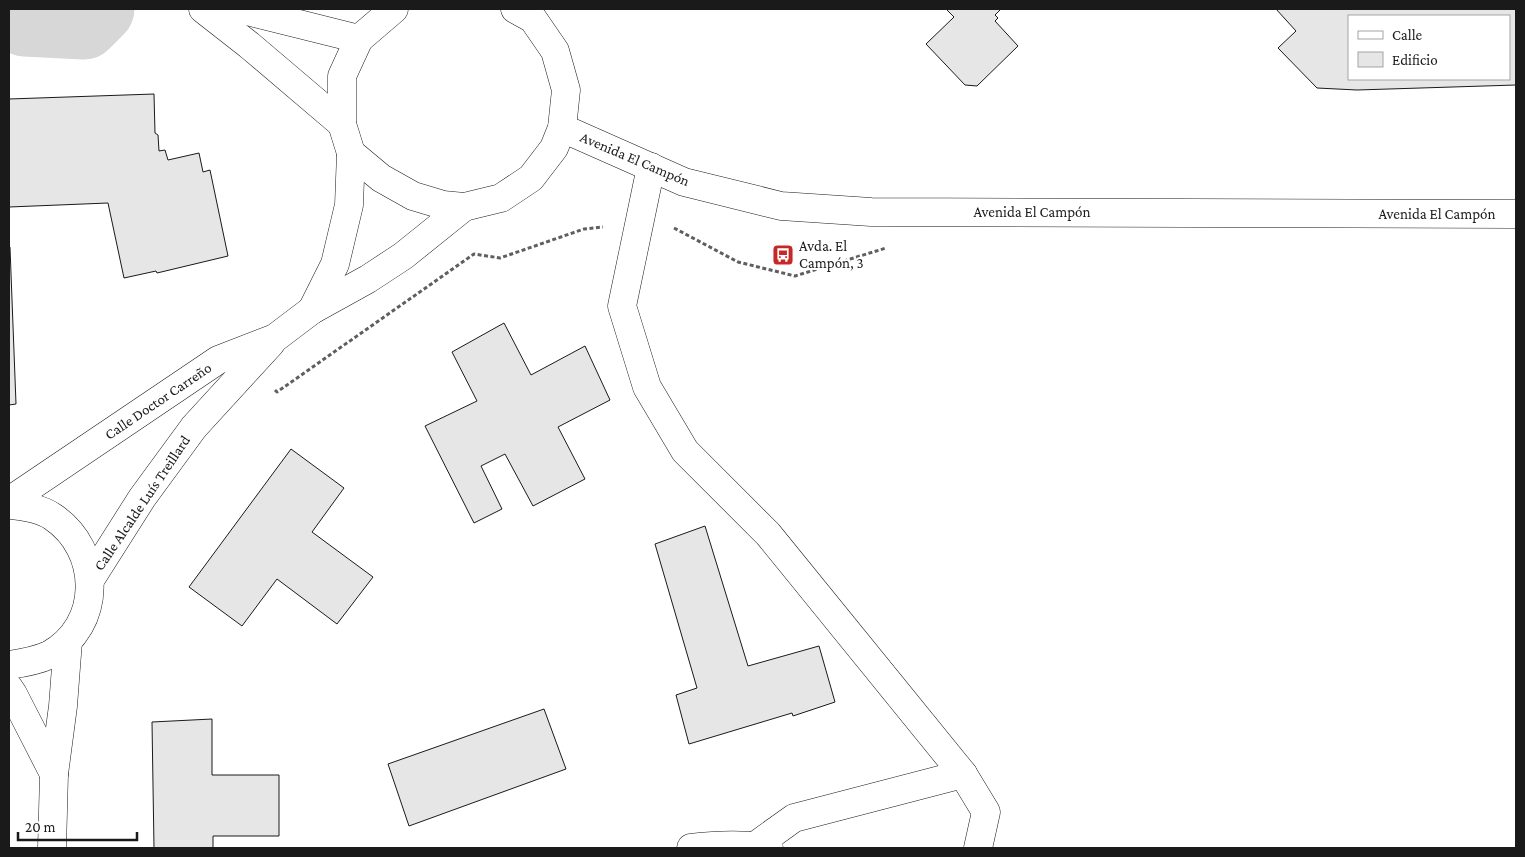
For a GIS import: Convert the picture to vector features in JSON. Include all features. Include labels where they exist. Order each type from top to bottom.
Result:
[{"type":"street","points":[[203,9],[264,57],[342,124]]},
{"type":"street","points":[[239,9],[359,39]]},
{"type":"street","points":[[312,310],[335,264],[349,205],[351,153],[342,124],[342,76],[359,39],[394,9]]},
{"type":"street","points":[[351,153],[380,178],[414,196],[443,205],[464,207],[502,198],[531,178],[554,148],[562,128],[566,90],[555,51],[533,19],[515,9]]},
{"type":"street","name":"Avenida El Campón","points":[[562,128],[684,182],[781,206],[871,212],[1516,214]]},
{"type":"street","points":[[651,167],[622,306],[647,388],[685,451],[768,534],[963,774],[986,812],[978,848]]},
{"type":"street","name":"Calle Doctor Carreño","points":[[9,501],[218,360],[276,338],[312,310],[368,279],[403,256],[464,207]]},
{"type":"street","name":"Calle Alcalde Luís Treillard","points":[[90,580],[142,498],[194,427],[276,338]]},
{"type":"street","points":[[9,505],[29,507],[52,516],[72,533],[85,556],[90,580],[89,603],[81,623],[68,641],[50,654],[30,662],[9,665]]},
{"type":"street","points":[[52,848],[54,774],[63,706],[68,641]]},
{"type":"street","points":[[9,688],[54,774]]},
{"type":"street","points":[[691,848],[762,847],[794,818],[963,774]]},
{"type":"path","points":[[254,361],[277,392],[474,254],[500,258],[584,229],[639,224],[672,228],[738,262],[795,276],[890,247]]},
{"type":"building","points":[[946,9],[1001,9],[995,15],[998,18],[995,21],[1018,46],[977,86],[965,85],[926,44],[954,17]]},
{"type":"building","points":[[1276,9],[1516,9],[1516,85],[1357,90],[1317,88],[1278,48],[1296,31]]},
{"type":"building","points":[[154,94],[155,133],[158,135],[159,151],[165,150],[168,160],[199,153],[203,172],[210,170],[228,256],[157,273],[156,271],[124,278],[108,203],[9,207],[9,99]]},
{"type":"building","points":[[9,246],[16,404],[9,405]]},
{"type":"building","points":[[504,323],[531,375],[585,346],[610,400],[558,427],[585,479],[533,506],[505,454],[481,466],[502,509],[474,523],[425,426],[477,401],[452,352]]},
{"type":"building","points":[[291,449],[344,488],[312,532],[373,577],[337,624],[277,579],[242,626],[189,587]]},
{"type":"building","points":[[705,526],[748,666],[819,646],[835,702],[793,716],[792,713],[689,744],[676,695],[697,688],[655,544]]},
{"type":"building","points":[[544,709],[566,769],[409,826],[388,764]]},
{"type":"building","points":[[212,719],[212,775],[279,775],[279,836],[213,836],[213,848],[154,848],[152,722]]},
{"type":"waterway","points":[[11,9],[25,21],[84,24],[99,9]]},
{"type":"place","name":"Avda. El Campón, 3","points":[[783,255]]}]
